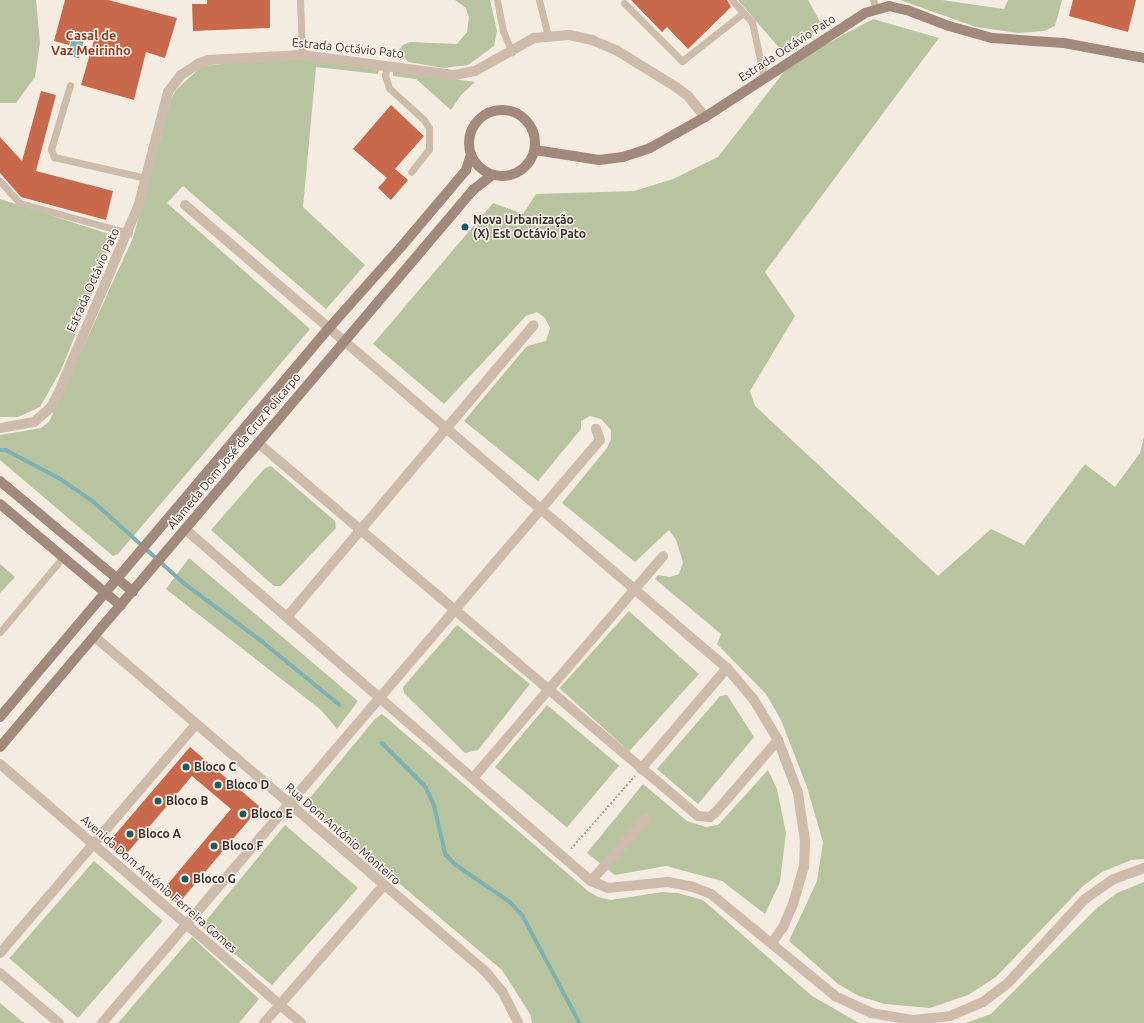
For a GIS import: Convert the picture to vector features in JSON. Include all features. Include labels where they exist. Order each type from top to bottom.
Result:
[{"type":"street","name":"Estrada Octávio Pato","points":[[534,150],[577,158],[599,160],[623,157],[650,148],[705,117],[875,4],[898,7],[992,38],[1064,43],[1144,58]]},
{"type":"street","name":"Estrada Octávio Pato","points":[[0,428],[34,422],[50,408],[129,233],[146,178],[168,92],[188,69],[208,60],[302,55],[454,75],[475,71],[512,52],[534,38],[569,35],[592,40],[616,50],[688,96],[705,117]]},
{"type":"street","points":[[502,109],[516,113],[528,122],[534,135],[534,150],[522,170],[508,176],[492,175],[478,167],[471,155],[469,134],[476,122],[487,113],[502,109]]},
{"type":"street","name":"Alameda Dom José da Cruz Policarpo","points":[[0,717],[158,533],[329,328],[466,170],[471,155]]},
{"type":"street","name":"Alameda Dom José da Cruz Policarpo","points":[[0,747],[95,637],[473,190],[492,175]]},
{"type":"street","points":[[185,205],[542,508],[727,668],[754,700],[778,740],[798,793],[805,841],[804,866],[794,904],[783,927],[772,942]]},
{"type":"street","points":[[287,617],[534,325]]},
{"type":"street","points":[[102,1023],[600,440],[596,429]]},
{"type":"street","points":[[258,443],[698,816],[710,817],[778,740]]},
{"type":"street","points":[[0,482],[133,592]]},
{"type":"street","points":[[0,504],[121,606]]},
{"type":"street","points":[[185,529],[591,880],[608,888],[668,882],[693,887],[711,894],[772,942],[835,996],[871,1013],[913,1020],[950,1016],[983,1002],[1008,983],[1085,899],[1114,879],[1144,868]]},
{"type":"street","points":[[473,778],[663,556]]},
{"type":"street","name":"Rua Dom António Monteiro","points":[[95,637],[485,971],[502,990],[518,1023]]},
{"type":"street","points":[[641,769],[727,668]]},
{"type":"street","points":[[0,953],[196,724]]},
{"type":"street","name":"Avenida Dom António Ferreira Gomes","points":[[0,764],[302,1023]]},
{"type":"street","points":[[591,880],[646,819]]},
{"type":"street","points":[[264,1023],[384,885]]},
{"type":"street","points":[[0,973],[59,1023]]},
{"type":"lane","points":[[300,0],[302,55]]},
{"type":"lane","points":[[497,0],[503,31],[512,52]]},
{"type":"lane","points":[[539,0],[548,37]]},
{"type":"lane","points":[[732,0],[744,13],[753,27],[764,78]]},
{"type":"lane","points":[[624,3],[682,61],[744,13]]},
{"type":"lane","points":[[387,65],[385,75],[389,88],[424,120],[429,128],[429,149],[411,172]]},
{"type":"lane","points":[[70,85],[51,148],[54,157],[146,178]]},
{"type":"lane","points":[[0,181],[20,204],[129,233]]},
{"type":"lane","points":[[0,632],[64,557]]},
{"type":"path","points":[[564,857],[641,769]]},
{"type":"green space","points":[[0,0],[36,0],[40,43],[35,77],[16,103],[0,103]]},
{"type":"green space","points":[[455,0],[490,0],[497,31],[494,46],[468,65],[444,68],[408,62],[399,50],[403,45],[410,42],[457,44],[467,32],[469,18],[466,8]]},
{"type":"green space","points":[[738,0],[808,0],[823,27],[789,49],[781,50]]},
{"type":"green space","points":[[900,0],[942,0],[1004,9],[1008,0],[1062,0],[1055,26],[1044,31],[1018,33],[976,27]]},
{"type":"green space","points":[[873,19],[939,38],[765,272],[795,316],[750,391],[755,406],[938,576],[991,529],[1024,545],[1085,464],[1115,487],[1140,453],[1144,437],[1144,859],[1131,860],[1102,872],[1083,886],[996,977],[968,995],[930,1008],[885,1004],[859,996],[838,984],[789,941],[817,881],[823,842],[807,787],[781,720],[766,694],[717,644],[721,634],[655,579],[658,575],[670,577],[679,574],[683,562],[676,540],[669,530],[635,562],[562,503],[607,448],[611,439],[611,430],[601,419],[590,416],[581,421],[581,429],[538,481],[464,421],[527,346],[546,341],[550,328],[545,318],[537,312],[526,316],[444,404],[373,344],[493,203],[523,214],[536,194],[634,191],[673,179],[718,157],[791,63]]},
{"type":"green space","points":[[274,59],[307,60],[379,70],[378,74],[316,67],[303,207],[365,265],[326,309],[183,186],[167,203],[310,329],[118,554],[113,556],[0,460],[0,435],[41,428],[49,422],[133,238],[170,101],[176,90],[202,66]]},
{"type":"green space","points":[[393,70],[475,82],[461,95],[451,110],[416,79],[393,76]]},
{"type":"green space","points":[[0,199],[109,234],[105,262],[61,370],[40,407],[18,417],[0,417]]},
{"type":"green space","points":[[271,466],[335,521],[336,528],[281,586],[274,586],[211,530],[265,468]]},
{"type":"green space","points":[[189,558],[358,701],[337,729],[321,710],[166,589]]},
{"type":"green space","points":[[0,564],[15,577],[0,593]]},
{"type":"green space","points":[[629,611],[699,674],[629,751],[559,688]]},
{"type":"green space","points":[[457,625],[530,684],[478,750],[465,753],[404,693],[403,687]]},
{"type":"green space","points":[[727,695],[754,737],[698,804],[657,769],[720,696]]},
{"type":"green space","points":[[547,705],[619,765],[567,827],[495,767]]},
{"type":"green space","points":[[382,714],[588,891],[598,897],[611,900],[662,892],[678,893],[703,900],[812,996],[859,1023],[532,1023],[530,1014],[502,970],[305,804],[374,720]]},
{"type":"green space","points":[[768,770],[777,789],[786,833],[780,882],[765,914],[722,881],[666,866],[615,875],[587,853],[643,784],[687,821],[706,827],[718,825]]},
{"type":"green space","points":[[285,825],[358,888],[272,985],[203,928],[204,923]]},
{"type":"green space","points":[[94,861],[163,921],[78,1018],[9,958]]},
{"type":"green space","points":[[1144,882],[1144,1023],[966,1023],[991,1014],[1097,908],[1117,893]]},
{"type":"green space","points":[[192,937],[259,999],[239,1023],[118,1023]]},
{"type":"green space","points":[[0,1003],[24,1023],[0,1023]]},
{"type":"water","points":[[72,38],[84,41],[79,58],[68,55]]},
{"type":"building","points":[[65,0],[108,0],[177,18],[165,58],[146,52],[134,100],[81,85],[94,40],[72,34],[69,45],[54,41]]},
{"type":"building","points":[[207,0],[270,0],[270,28],[193,31],[192,4],[207,4]]},
{"type":"building","points":[[631,0],[727,0],[731,7],[688,49],[667,27],[662,32]]},
{"type":"building","points":[[1073,0],[1136,0],[1128,32],[1069,16]]},
{"type":"building","points":[[41,91],[56,95],[36,171],[113,191],[106,220],[21,197],[0,173],[0,137],[22,161]]},
{"type":"building","points":[[391,105],[424,136],[395,169],[408,180],[391,200],[378,188],[387,178],[353,149]]},
{"type":"building","points":[[190,747],[260,807],[178,904],[162,891],[231,809],[192,776],[123,858],[107,844]]},
{"type":"waterway","points":[[0,450],[6,450],[59,478],[94,502],[185,584],[263,642],[340,705]]},
{"type":"waterway","points":[[382,743],[426,787],[434,804],[446,855],[456,865],[510,902],[523,916],[580,1023]]},
{"type":"place","name":"Nova Urbanização (X) Est Octávio Pato","points":[[465,227]]},
{"type":"place","name":"Bloco C","points":[[186,767]]},
{"type":"place","name":"Bloco D","points":[[218,785]]},
{"type":"place","name":"Bloco B","points":[[158,801]]},
{"type":"place","name":"Bloco E","points":[[243,814]]},
{"type":"place","name":"Bloco A","points":[[130,834]]},
{"type":"place","name":"Bloco F","points":[[214,846]]},
{"type":"place","name":"Bloco G","points":[[185,879]]},
{"type":"district","name":"Casal de Vaz Meirinho","points":[[91,44]]}]
